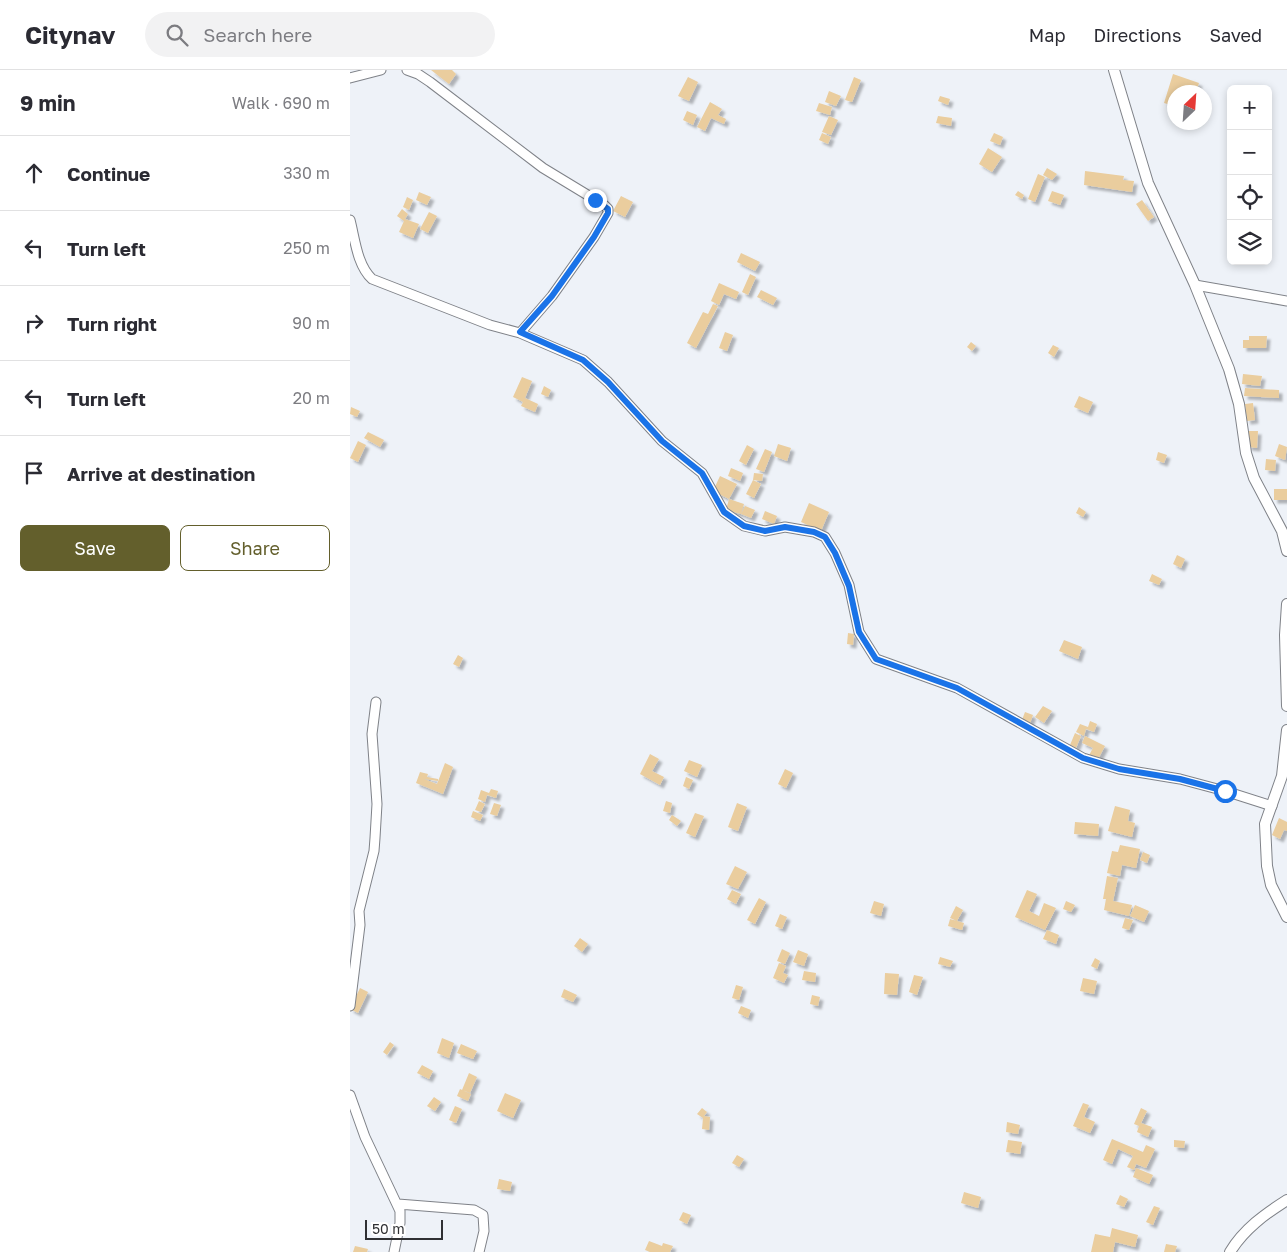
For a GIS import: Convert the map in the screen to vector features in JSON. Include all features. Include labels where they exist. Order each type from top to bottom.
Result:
[{"type":"street","points":[[350,78],[381,70]]},
{"type":"street","points":[[407,70],[418,74],[543,168],[608,209],[608,213],[594,237],[552,296],[520,332]]},
{"type":"street","points":[[1114,70],[1148,183],[1195,285],[1232,378],[1239,404],[1246,453],[1254,478],[1282,531],[1287,551]]},
{"type":"street","points":[[350,220],[362,265],[372,279],[490,325],[520,332],[583,360],[602,376],[662,441],[702,473],[724,512],[744,526],[765,531],[785,527],[814,532],[825,537],[835,553],[849,586],[859,632],[876,659],[957,688],[1083,758],[1119,769],[1190,782],[1272,806]]},
{"type":"street","points":[[1195,285],[1287,301]]},
{"type":"street","points":[[1287,604],[1285,635],[1287,706]]},
{"type":"street","points":[[350,1006],[360,925],[359,911],[374,851],[377,804],[372,734],[376,702]]},
{"type":"street","points":[[1287,730],[1282,776],[1266,824],[1267,866],[1271,885],[1287,917]]},
{"type":"street","points":[[350,1095],[365,1137],[398,1204],[400,1223],[394,1252]]},
{"type":"street","points":[[1230,1252],[1239,1237],[1268,1212],[1287,1200]]},
{"type":"street","points":[[398,1204],[474,1210],[483,1214],[484,1231],[479,1252]]},
{"type":"building","points":[[431,70],[452,70],[456,74],[449,84]]},
{"type":"building","points":[[1173,74],[1199,83],[1198,85],[1170,85]]},
{"type":"building","points":[[688,77],[698,82],[689,101],[678,96]]},
{"type":"building","points":[[854,77],[861,80],[852,102],[845,100]]},
{"type":"building","points":[[829,91],[841,96],[836,106],[825,102]]},
{"type":"building","points":[[1167,93],[1167,104],[1164,103]]},
{"type":"building","points":[[940,96],[950,99],[948,105],[938,101]]},
{"type":"building","points":[[710,102],[722,109],[718,115],[726,119],[724,124],[711,118],[705,131],[697,127]]},
{"type":"building","points":[[819,103],[832,107],[830,115],[816,111]]},
{"type":"building","points":[[687,111],[697,115],[693,125],[683,120]]},
{"type":"building","points":[[829,116],[838,120],[831,135],[822,132]]},
{"type":"building","points":[[938,116],[952,118],[951,126],[936,123]]},
{"type":"building","points":[[822,133],[831,137],[828,144],[819,140]]},
{"type":"building","points":[[994,133],[1003,137],[1000,145],[990,141]]},
{"type":"building","points":[[988,148],[1002,157],[992,172],[979,164]]},
{"type":"building","points":[[1047,168],[1057,174],[1052,180],[1043,175]]},
{"type":"building","points":[[1085,171],[1124,176],[1123,180],[1134,181],[1132,192],[1084,185]]},
{"type":"building","points":[[1038,174],[1045,177],[1035,202],[1028,199]]},
{"type":"building","points":[[1018,191],[1024,195],[1022,199],[1015,195]]},
{"type":"building","points":[[1052,191],[1064,195],[1060,205],[1048,201]]},
{"type":"building","points":[[419,192],[431,197],[427,205],[416,200]]},
{"type":"building","points":[[621,196],[633,202],[625,217],[613,211]]},
{"type":"building","points":[[407,197],[413,200],[409,210],[403,207]]},
{"type":"building","points":[[1142,200],[1154,217],[1148,221],[1136,204]]},
{"type":"building","points":[[402,209],[408,214],[405,219],[419,224],[413,238],[399,232],[404,221],[397,216]]},
{"type":"building","points":[[429,212],[437,216],[428,233],[420,229]]},
{"type":"building","points":[[741,253],[760,262],[755,271],[737,262]]},
{"type":"building","points":[[750,274],[756,277],[748,295],[742,292]]},
{"type":"building","points":[[719,283],[739,292],[736,299],[724,294],[719,305],[711,301]]},
{"type":"building","points":[[761,290],[777,298],[773,305],[757,297]]},
{"type":"building","points":[[713,304],[718,306],[696,348],[687,343],[703,312],[708,314]]},
{"type":"building","points":[[725,332],[733,335],[727,351],[719,348]]},
{"type":"building","points":[[1249,336],[1267,336],[1266,348],[1243,348],[1243,340],[1249,340]]},
{"type":"building","points":[[971,342],[976,346],[972,351],[967,347]]},
{"type":"building","points":[[1053,345],[1059,348],[1054,357],[1048,353]]},
{"type":"building","points":[[1243,374],[1262,376],[1260,386],[1242,384]]},
{"type":"building","points":[[522,377],[532,381],[525,398],[538,404],[535,412],[521,406],[523,402],[513,397]]},
{"type":"building","points":[[544,386],[551,390],[548,397],[541,394]]},
{"type":"building","points":[[1245,388],[1279,390],[1279,398],[1244,396]]},
{"type":"building","points":[[1079,396],[1093,402],[1088,413],[1074,407]]},
{"type":"building","points":[[1253,403],[1255,420],[1247,421],[1245,404]]},
{"type":"building","points":[[351,407],[360,411],[357,417],[350,414]]},
{"type":"building","points":[[1248,431],[1258,431],[1257,448],[1248,447]]},
{"type":"building","points":[[368,432],[384,440],[380,447],[364,438]]},
{"type":"building","points":[[358,441],[366,445],[358,462],[350,458]]},
{"type":"building","points":[[778,444],[791,448],[787,461],[774,456]]},
{"type":"building","points":[[1279,444],[1287,447],[1285,460],[1275,456]]},
{"type":"building","points":[[747,445],[754,449],[746,465],[739,461]]},
{"type":"building","points":[[765,449],[772,452],[764,472],[756,469]]},
{"type":"building","points":[[1158,452],[1167,455],[1164,463],[1156,460]]},
{"type":"building","points":[[1266,459],[1276,460],[1275,471],[1265,470]]},
{"type":"building","points":[[731,468],[743,473],[740,481],[728,476]]},
{"type":"building","points":[[754,473],[763,474],[762,481],[753,480]]},
{"type":"building","points":[[720,476],[737,484],[729,499],[713,491]]},
{"type":"building","points":[[753,480],[761,484],[754,498],[746,494]]},
{"type":"building","points":[[1274,489],[1287,489],[1287,500],[1274,500]]},
{"type":"building","points":[[729,499],[744,504],[741,514],[726,510]]},
{"type":"building","points":[[809,503],[829,512],[821,531],[801,522]]},
{"type":"building","points":[[745,506],[755,510],[751,518],[741,514]]},
{"type":"building","points":[[1079,507],[1086,512],[1083,517],[1076,513]]},
{"type":"building","points":[[765,511],[777,516],[774,524],[762,519]]},
{"type":"building","points":[[1177,555],[1185,559],[1181,568],[1173,564]]},
{"type":"building","points":[[1152,574],[1162,579],[1159,585],[1149,581]]},
{"type":"building","points":[[848,633],[854,634],[853,645],[847,644]]},
{"type":"building","points":[[1064,640],[1082,647],[1078,659],[1059,651]]},
{"type":"building","points":[[458,655],[463,658],[459,667],[453,664]]},
{"type":"building","points":[[1043,706],[1052,711],[1044,723],[1035,717]]},
{"type":"building","points":[[1025,712],[1033,715],[1030,723],[1022,720]]},
{"type":"building","points":[[1090,721],[1097,724],[1094,732],[1086,729],[1084,736],[1076,732],[1080,724],[1088,727]]},
{"type":"building","points":[[1075,733],[1081,736],[1076,748],[1070,745]]},
{"type":"building","points":[[1085,736],[1105,746],[1097,761],[1088,757],[1093,748],[1082,743]]},
{"type":"building","points":[[650,754],[659,759],[652,771],[664,777],[660,785],[640,774]]},
{"type":"building","points":[[689,760],[702,765],[697,777],[684,771]]},
{"type":"building","points":[[445,763],[453,767],[443,794],[416,783],[420,772],[428,774],[427,777],[438,779],[438,781],[424,779],[437,784]]},
{"type":"building","points":[[785,769],[793,773],[786,788],[778,784]]},
{"type":"building","points":[[686,777],[693,780],[689,789],[683,786]]},
{"type":"building","points":[[491,789],[498,791],[496,798],[487,795],[485,802],[478,799],[481,790],[489,793]]},
{"type":"building","points":[[479,801],[485,804],[481,812],[475,810]]},
{"type":"building","points":[[666,801],[672,803],[670,813],[663,811]]},
{"type":"building","points":[[494,803],[501,805],[497,816],[490,814]]},
{"type":"building","points":[[737,803],[747,807],[738,831],[728,827]]},
{"type":"building","points":[[1115,806],[1130,810],[1128,821],[1135,823],[1132,837],[1108,831]]},
{"type":"building","points":[[473,811],[483,815],[480,821],[471,817]]},
{"type":"building","points":[[695,813],[704,816],[695,837],[686,833]]},
{"type":"building","points":[[672,815],[681,821],[677,826],[669,820]]},
{"type":"building","points":[[1279,818],[1287,822],[1287,831],[1284,830],[1280,839],[1272,835]]},
{"type":"building","points":[[1075,822],[1099,824],[1098,836],[1074,834]]},
{"type":"building","points":[[1120,845],[1140,849],[1136,868],[1122,865],[1120,876],[1107,873],[1112,851],[1118,852]]},
{"type":"building","points":[[1143,852],[1150,855],[1147,863],[1140,860]]},
{"type":"building","points":[[735,866],[747,872],[738,889],[726,884]]},
{"type":"building","points":[[1107,876],[1118,878],[1113,901],[1132,905],[1129,916],[1104,910],[1106,899],[1103,899]]},
{"type":"building","points":[[732,890],[741,894],[736,904],[727,899]]},
{"type":"building","points":[[1027,890],[1037,894],[1029,911],[1039,916],[1044,903],[1056,908],[1045,930],[1015,917]]},
{"type":"building","points":[[759,898],[766,902],[755,924],[747,920]]},
{"type":"building","points":[[874,901],[884,904],[881,916],[870,913]]},
{"type":"building","points":[[1066,901],[1075,905],[1071,912],[1063,909]]},
{"type":"building","points":[[1135,905],[1149,911],[1144,922],[1130,916]]},
{"type":"building","points":[[956,906],[963,910],[957,921],[950,918]]},
{"type":"building","points":[[780,914],[787,917],[782,929],[775,926]]},
{"type":"building","points":[[1125,918],[1133,920],[1129,930],[1122,928]]},
{"type":"building","points":[[950,919],[964,923],[962,930],[948,926]]},
{"type":"building","points":[[1047,930],[1059,935],[1056,944],[1043,939]]},
{"type":"building","points":[[580,938],[588,944],[582,952],[574,946]]},
{"type":"building","points":[[782,949],[790,953],[785,964],[777,961]]},
{"type":"building","points":[[798,950],[808,954],[804,966],[793,962]]},
{"type":"building","points":[[940,957],[953,961],[950,967],[938,964]]},
{"type":"building","points":[[1095,958],[1100,961],[1097,969],[1091,966]]},
{"type":"building","points":[[779,963],[786,966],[783,973],[788,975],[784,983],[773,978]]},
{"type":"building","points":[[804,971],[816,973],[815,982],[802,980]]},
{"type":"building","points":[[885,973],[899,974],[897,995],[884,994]]},
{"type":"building","points":[[914,975],[923,977],[917,995],[909,992]]},
{"type":"building","points":[[1083,978],[1097,981],[1094,994],[1080,991]]},
{"type":"building","points":[[736,985],[743,987],[739,1000],[732,998]]},
{"type":"building","points":[[360,988],[368,992],[358,1013],[350,1009]]},
{"type":"building","points":[[564,989],[577,995],[573,1002],[561,997]]},
{"type":"building","points":[[812,995],[820,997],[818,1006],[810,1004]]},
{"type":"building","points":[[741,1006],[751,1010],[748,1018],[738,1013]]},
{"type":"building","points":[[442,1038],[454,1043],[449,1058],[437,1053]]},
{"type":"building","points":[[390,1042],[394,1045],[387,1055],[383,1052]]},
{"type":"building","points":[[461,1044],[477,1051],[473,1059],[457,1053]]},
{"type":"building","points":[[422,1065],[433,1071],[429,1079],[417,1073]]},
{"type":"building","points":[[469,1073],[477,1077],[470,1093],[462,1090]]},
{"type":"building","points":[[460,1089],[471,1094],[468,1101],[457,1096]]},
{"type":"building","points":[[505,1093],[521,1100],[513,1118],[497,1111]]},
{"type":"building","points":[[434,1097],[441,1102],[435,1111],[427,1106]]},
{"type":"building","points":[[1083,1103],[1089,1105],[1084,1117],[1095,1122],[1090,1133],[1073,1126]]},
{"type":"building","points":[[455,1106],[462,1109],[456,1123],[449,1120]]},
{"type":"building","points":[[702,1108],[707,1112],[704,1116],[710,1117],[709,1130],[702,1129],[703,1118],[697,1114]]},
{"type":"building","points":[[1141,1108],[1147,1111],[1141,1123],[1152,1127],[1148,1137],[1137,1132],[1139,1126],[1134,1124]]},
{"type":"building","points":[[1007,1122],[1020,1125],[1018,1134],[1006,1132]]},
{"type":"building","points":[[1112,1139],[1143,1152],[1146,1145],[1155,1149],[1146,1168],[1136,1164],[1134,1170],[1127,1167],[1133,1156],[1118,1149],[1112,1164],[1103,1160]]},
{"type":"building","points":[[1008,1140],[1022,1142],[1020,1154],[1006,1152]]},
{"type":"building","points":[[1174,1140],[1185,1141],[1184,1148],[1174,1147]]},
{"type":"building","points":[[737,1155],[744,1159],[739,1167],[732,1163]]},
{"type":"building","points":[[1136,1168],[1153,1175],[1149,1184],[1133,1177]]},
{"type":"building","points":[[499,1179],[512,1182],[510,1191],[497,1189]]},
{"type":"building","points":[[964,1192],[981,1197],[978,1208],[961,1203]]},
{"type":"building","points":[[1120,1195],[1128,1199],[1124,1207],[1116,1204]]},
{"type":"building","points":[[1154,1206],[1160,1208],[1153,1225],[1146,1222]]},
{"type":"building","points":[[683,1212],[691,1215],[687,1224],[679,1220]]},
{"type":"building","points":[[1112,1228],[1138,1235],[1135,1247],[1115,1242],[1113,1252],[1091,1252],[1095,1234],[1110,1237]]},
{"type":"building","points":[[649,1241],[662,1246],[663,1243],[673,1246],[670,1252],[650,1252],[645,1250]]},
{"type":"building","points":[[1166,1244],[1177,1246],[1175,1252],[1164,1252]]},
{"type":"building","points":[[355,1246],[368,1249],[367,1252],[353,1252]]},
{"type":"route","points":[[595,200],[608,209],[604,221],[552,296],[520,332],[583,360],[608,382],[662,441],[702,473],[724,512],[744,526],[765,531],[785,527],[814,532],[825,537],[835,553],[849,586],[859,632],[876,659],[957,688],[1083,758],[1098,764],[1180,779],[1225,791]]}]
